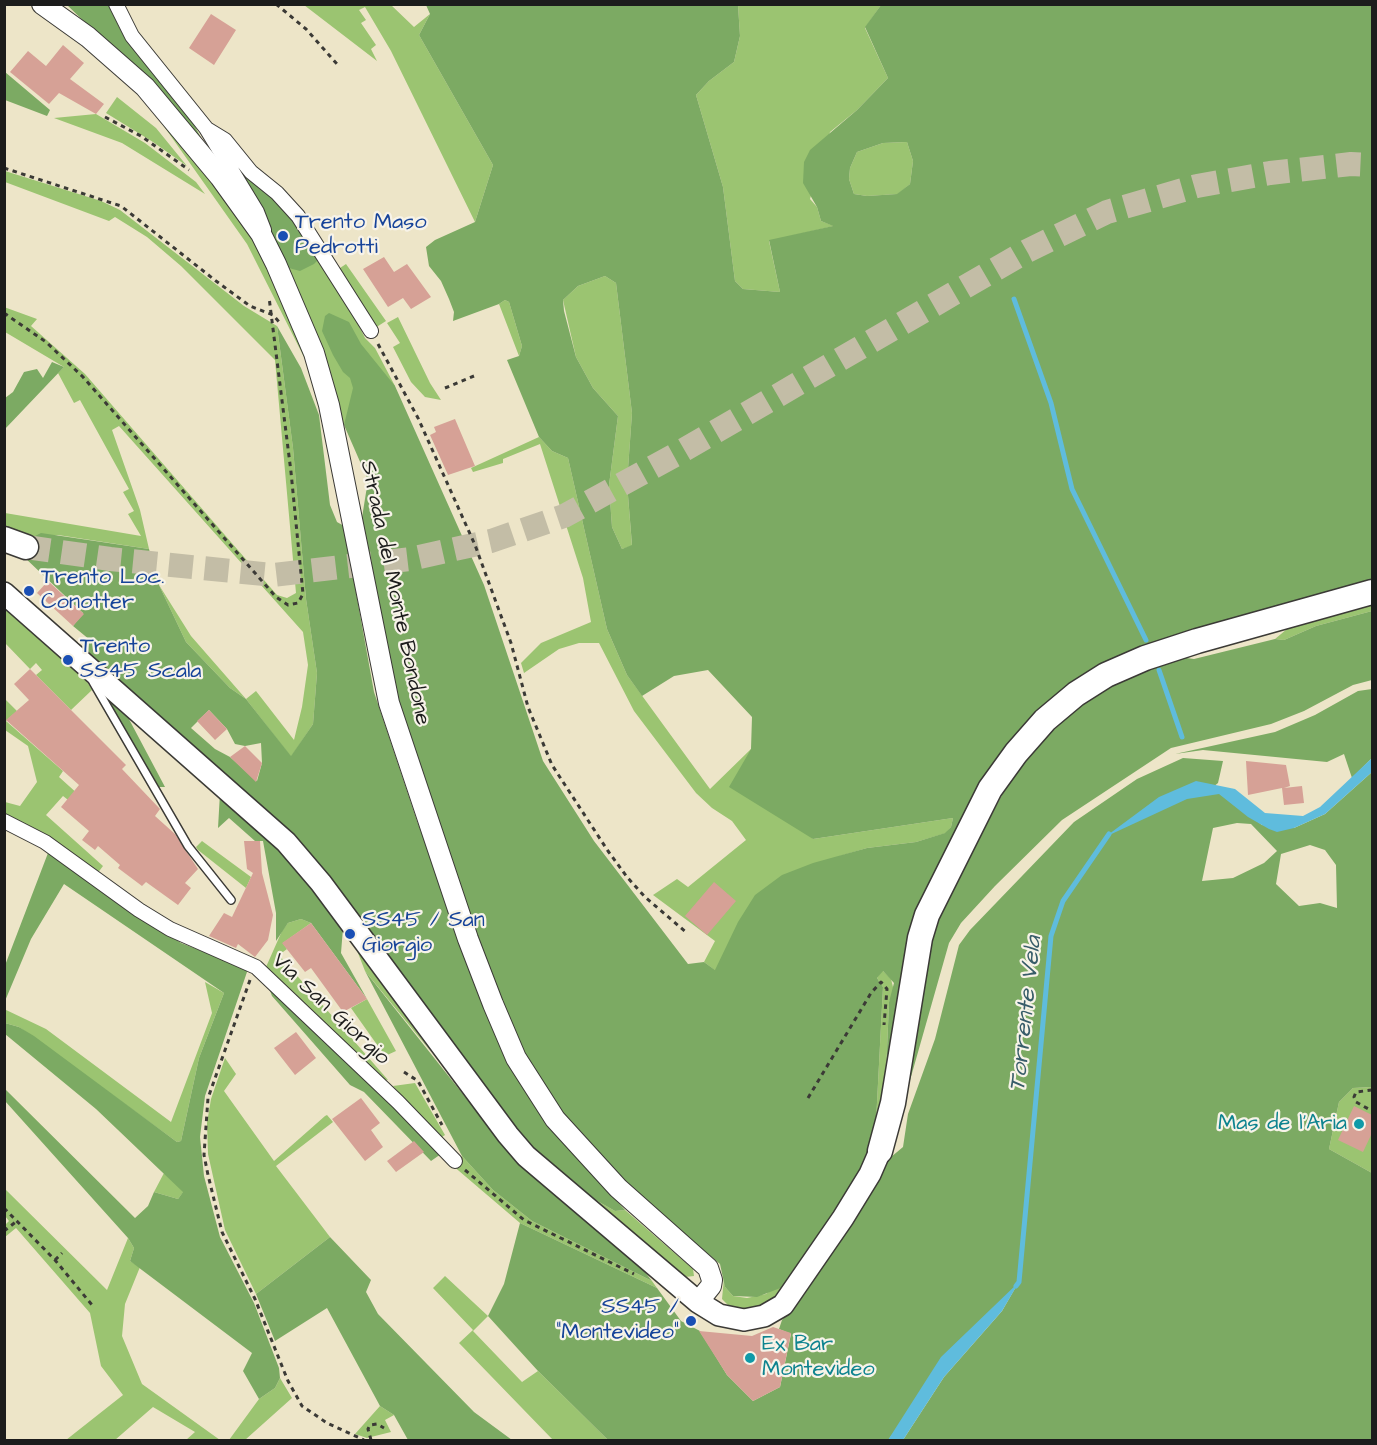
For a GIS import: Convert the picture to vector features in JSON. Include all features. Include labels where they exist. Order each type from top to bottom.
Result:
[{"type":"highway","points":[[880,1151],[893,1103],[920,938],[927,915],[990,789],[1016,753],[1045,720],[1076,694],[1106,675],[1145,658],[1197,641],[1372,592]]},
{"type":"main road","points":[[4,593],[76,654],[286,842],[321,883],[486,1109],[526,1156],[698,1302],[719,1315],[744,1320],[764,1316],[783,1305],[843,1218],[870,1174],[880,1151]]},
{"type":"street","name":"Strada del Monte Bondone","points":[[42,4],[88,37],[145,87],[214,169],[261,234],[314,353],[339,449],[389,703],[468,939],[493,1004],[516,1058],[555,1119],[633,1203],[708,1268],[712,1280],[711,1286],[698,1302]]},
{"type":"street","points":[[116,4],[132,36],[206,128],[257,212],[264,231],[261,234]]},
{"type":"street","points":[[206,128],[225,140],[251,172],[277,193],[298,216],[370,331]]},
{"type":"street","name":"Via San Giorgio","points":[[4,821],[45,842],[139,910],[170,929],[256,967],[451,1157]]},
{"type":"lane","points":[[76,654],[189,846],[231,900]]},
{"type":"path","points":[[276,4],[306,28],[337,64]]},
{"type":"path","points":[[105,117],[141,136],[195,174],[190,166]]},
{"type":"path","points":[[4,168],[121,206],[241,299],[273,315],[283,328]]},
{"type":"path","points":[[4,313],[46,342],[83,376],[276,597],[288,605],[298,603],[303,594],[273,315],[268,294]]},
{"type":"path","points":[[370,331],[418,418],[475,545],[511,643],[528,707],[548,757],[627,877],[645,897],[687,933]]},
{"type":"path","points":[[445,388],[474,376]]},
{"type":"path","points":[[256,967],[245,990],[208,1098],[204,1155],[208,1175],[222,1232],[255,1299],[285,1373],[302,1406],[327,1423],[364,1440]]},
{"type":"path","points":[[808,1098],[871,993],[881,982],[886,989],[883,1035]]},
{"type":"path","points":[[404,1072],[418,1081],[448,1134],[451,1157],[524,1220],[637,1276]]},
{"type":"path","points":[[1372,1090],[1356,1092],[1354,1097],[1356,1102],[1372,1111]]},
{"type":"path","points":[[4,1208],[55,1260],[92,1305]]},
{"type":"path","points":[[4,1231],[16,1221]]},
{"type":"path","points":[[55,1260],[62,1253]]},
{"type":"path","points":[[371,1440],[368,1429],[370,1425],[377,1424],[384,1428]]},
{"type":"green space","points":[[67,5],[109,5],[120,29],[184,107],[203,141],[177,111]]},
{"type":"green space","points":[[304,5],[391,5],[414,27],[430,14],[419,35],[493,165],[475,222],[391,51],[365,7],[359,10],[366,20],[361,23],[376,45],[371,49],[377,61]]},
{"type":"green space","points":[[426,5],[738,5],[740,36],[734,62],[709,81],[696,95],[723,187],[735,281],[743,289],[780,292],[769,240],[833,226],[821,221],[817,207],[803,183],[804,162],[810,150],[857,110],[888,78],[865,27],[881,5],[1372,5],[1372,583],[1112,664],[964,816],[885,1098],[889,1002],[894,983],[883,971],[877,978],[883,987],[875,1141],[868,1165],[802,1267],[783,1287],[757,1297],[733,1296],[725,1287],[720,1264],[625,1184],[564,1118],[524,1052],[497,990],[407,736],[387,658],[361,524],[368,480],[344,425],[353,388],[350,378],[343,372],[322,331],[325,316],[329,313],[349,322],[361,344],[395,386],[484,585],[543,761],[594,841],[688,964],[704,962],[715,970],[738,922],[755,895],[782,875],[813,863],[867,848],[916,842],[945,833],[951,827],[953,818],[813,839],[729,787],[751,749],[752,717],[708,670],[674,676],[642,696],[627,675],[607,629],[568,458],[552,451],[539,437],[507,360],[519,356],[522,346],[509,302],[505,300],[453,321],[454,312],[449,299],[441,281],[429,266],[426,247],[435,240],[475,222],[493,165],[419,35],[430,14]],"holes":[[[907,142],[913,161],[910,184],[897,194],[867,196],[854,194],[849,179],[850,168],[857,152],[883,143]],[[605,276],[616,283],[632,413],[627,483],[632,545],[622,549],[612,527],[609,485],[618,416],[593,388],[576,357],[563,300],[578,286]]]},
{"type":"green space","points":[[738,5],[881,5],[865,28],[888,78],[857,110],[830,132],[810,199],[817,207],[821,221],[834,226],[769,241],[780,292],[743,289],[735,281],[723,187],[696,95],[709,81],[734,62],[740,36]]},
{"type":"green space","points":[[5,72],[50,110],[47,116],[5,100]]},
{"type":"green space","points":[[117,97],[156,128],[187,166],[106,113]]},
{"type":"green space","points":[[151,108],[208,172],[259,243],[313,375],[247,244]]},
{"type":"green space","points":[[96,114],[145,143],[196,182],[205,194],[122,143],[54,118]]},
{"type":"green space","points":[[907,142],[913,161],[910,184],[898,194],[867,196],[854,194],[849,179],[850,168],[857,152],[883,143]]},
{"type":"green space","points":[[222,145],[299,219],[318,260],[314,264],[300,271],[285,267]]},
{"type":"green space","points":[[5,171],[101,201],[120,210],[244,306],[277,326],[293,448],[306,599],[317,673],[313,724],[291,757],[246,699],[256,691],[294,740],[302,707],[308,665],[303,632],[119,426],[112,430],[140,510],[149,549],[58,535],[29,539],[5,529],[5,513],[141,536],[128,514],[134,511],[123,492],[129,489],[80,400],[74,403],[58,373],[64,367],[5,332],[4,307],[37,319],[31,326],[85,374],[277,595],[287,598],[296,593],[275,360],[181,266],[147,237],[115,217],[109,221],[5,182]]},
{"type":"green space","points":[[250,176],[334,275],[365,338],[375,348],[395,386],[354,406],[344,425],[324,363]]},
{"type":"green space","points":[[346,264],[386,321],[375,328],[337,270]]},
{"type":"green space","points":[[605,276],[616,283],[632,413],[627,483],[632,546],[622,549],[612,527],[609,485],[618,416],[593,388],[576,357],[563,300],[578,286]]},
{"type":"green space","points":[[505,300],[509,302],[522,346],[519,356],[499,304]]},
{"type":"green space","points":[[398,317],[430,383],[441,400],[425,397],[411,382],[393,347],[400,343],[387,323]]},
{"type":"green space","points":[[277,326],[301,368],[319,415],[330,505],[337,522],[344,526],[374,692],[417,821],[482,995],[555,1133],[625,1210],[615,1211],[585,1194],[529,1146],[434,1022],[325,872],[279,824],[82,651],[90,640],[73,626],[83,613],[23,556],[29,539],[41,533],[149,549],[159,585],[186,642],[230,688],[246,699],[291,756],[313,724],[317,673],[306,599],[293,448]],"holes":[[[209,710],[227,729],[235,744],[245,746],[261,743],[262,763],[257,781],[230,757],[215,749],[191,728]]]},
{"type":"green space","points":[[52,362],[64,367],[5,429],[5,398],[13,392],[24,372],[37,369],[43,378]]},
{"type":"green space","points":[[539,437],[552,451],[568,458],[607,629],[627,675],[710,789],[751,749],[813,839],[953,818],[951,827],[946,833],[916,842],[867,848],[840,856],[732,983],[704,962],[715,941],[653,895],[677,879],[688,887],[746,840],[732,821],[712,808],[696,793],[634,711],[599,643],[579,643],[559,649],[524,673],[521,663],[541,643],[591,622],[583,578],[540,444],[503,459],[503,463],[473,472],[471,468]]},
{"type":"green space","points":[[159,585],[191,636],[246,699],[230,688],[186,642]]},
{"type":"green space","points":[[1372,603],[1372,611],[1316,626],[1284,640],[1275,639],[1293,624]]},
{"type":"green space","points":[[4,606],[82,673],[92,690],[71,710],[36,675],[42,670],[36,663],[30,669],[5,643]]},
{"type":"green space","points":[[1372,611],[1372,680],[1353,685],[1304,711],[1271,724],[1171,748],[1062,820],[995,886],[961,923],[949,943],[901,1112],[934,924],[1012,776],[1034,748],[1082,704],[1124,677],[1179,657],[1194,659],[1275,639],[1284,640],[1316,626]]},
{"type":"green space","points":[[100,687],[122,706],[165,787],[159,787]]},
{"type":"green space","points":[[1372,689],[1372,758],[1352,778],[1344,754],[1327,762],[1203,750],[1175,754],[1275,732],[1315,715],[1358,691]]},
{"type":"green space","points":[[4,698],[17,711],[6,721],[63,771],[59,777],[79,795],[72,803],[63,796],[46,815],[103,866],[97,874],[5,817],[5,802],[20,806],[37,782],[28,746],[5,730]]},
{"type":"green space","points":[[1183,758],[1223,761],[1218,783],[1213,787],[1220,794],[1262,825],[1294,828],[1325,814],[1372,772],[1372,1087],[1353,1088],[1339,1102],[1329,1149],[1372,1173],[1372,1440],[903,1440],[944,1377],[1002,1311],[1017,1285],[991,1311],[888,1440],[608,1440],[538,1371],[488,1316],[504,1284],[520,1223],[657,1288],[681,1321],[700,1331],[727,1375],[753,1401],[780,1387],[791,1334],[779,1329],[782,1320],[804,1295],[827,1260],[885,1162],[903,1147],[908,1114],[935,1039],[959,945],[970,930],[1074,822],[1137,779]],"holes":[[[1237,823],[1251,824],[1277,851],[1264,863],[1233,878],[1202,881],[1213,828]],[[1310,845],[1325,850],[1336,865],[1337,908],[1320,903],[1299,906],[1276,884],[1281,854]]]},
{"type":"green space","points":[[220,793],[292,860],[343,928],[341,953],[367,999],[311,923],[301,919],[288,923],[276,941],[276,913],[263,841],[255,841],[229,818],[218,828]]},
{"type":"green space","points":[[202,841],[251,877],[246,888],[198,850],[196,847]]},
{"type":"green space","points":[[48,853],[181,943],[248,969],[205,1096],[200,1137],[204,1176],[220,1237],[254,1303],[279,1368],[280,1378],[275,1388],[259,1399],[243,1371],[252,1353],[130,1261],[134,1248],[128,1238],[5,1101],[5,1089],[135,1218],[148,1206],[154,1192],[178,1199],[183,1192],[96,1109],[5,1034],[5,1023],[19,1027],[34,1036],[177,1142],[181,1141],[199,1058],[224,993],[64,884],[31,939],[5,1001],[4,968]]},
{"type":"green space","points":[[301,919],[311,923],[283,943],[287,949],[279,955],[388,1080],[380,1079],[266,967],[282,931],[288,923]]},
{"type":"green space","points":[[356,948],[432,1053],[365,971]]},
{"type":"green space","points":[[882,970],[891,979],[894,991],[889,1002],[885,1098],[875,1141],[883,987],[877,978]]},
{"type":"green space","points":[[365,971],[501,1142],[638,1263],[652,1281],[532,1221],[493,1190],[462,1156]]},
{"type":"green space","points":[[205,982],[224,993],[199,1058],[181,1141],[177,1142],[19,1027],[5,1023],[4,1009],[46,1029],[171,1122],[212,1013]]},
{"type":"green space","points":[[267,983],[441,1154],[431,1161],[364,1092],[350,1085],[272,996]]},
{"type":"green space","points":[[367,999],[396,1051],[385,1056],[351,1008]]},
{"type":"green space","points":[[225,1058],[236,1074],[224,1091],[274,1161],[325,1116],[327,1115],[333,1122],[276,1166],[330,1237],[256,1294],[225,1230],[208,1154],[207,1123],[211,1099]]},
{"type":"green space","points":[[415,1083],[445,1135],[439,1139],[393,1086]]},
{"type":"green space","points":[[1372,1087],[1372,1173],[1329,1149],[1339,1102],[1353,1088]]},
{"type":"green space","points":[[462,1156],[493,1190],[532,1221],[652,1281],[657,1288],[520,1223],[452,1165]]},
{"type":"green space","points":[[164,1173],[184,1191],[178,1199],[154,1192]]},
{"type":"green space","points":[[4,1188],[107,1290],[128,1238],[134,1248],[130,1261],[140,1267],[125,1304],[122,1336],[142,1384],[220,1440],[186,1440],[195,1432],[153,1407],[115,1440],[66,1440],[123,1395],[101,1366],[90,1313],[16,1228],[5,1237],[5,1225],[9,1221],[5,1216]]},
{"type":"green space","points":[[585,1194],[615,1211],[625,1210],[693,1269],[694,1276],[685,1277]]},
{"type":"green space","points":[[330,1237],[371,1280],[366,1292],[378,1314],[474,1412],[512,1440],[408,1440],[394,1415],[380,1406],[327,1308],[275,1341],[256,1294]]},
{"type":"green space","points":[[802,1267],[769,1304],[746,1310],[728,1305],[722,1299],[724,1278],[725,1287],[733,1296],[747,1298],[766,1294]]},
{"type":"green space","points":[[445,1276],[488,1316],[473,1331],[522,1382],[538,1371],[608,1440],[553,1440],[459,1343],[473,1330],[433,1288]]},
{"type":"green space","points":[[280,1378],[292,1398],[245,1440],[229,1440],[259,1399],[275,1388]]},
{"type":"green space","points":[[380,1406],[394,1415],[385,1420],[391,1432],[367,1438],[355,1434]]},
{"type":"water","points":[[1372,758],[1372,772],[1325,814],[1294,828],[1277,832],[1269,829],[1248,817],[1219,794],[1187,799],[1105,837],[1159,797],[1196,781],[1235,789],[1265,813],[1303,816],[1320,807]]},
{"type":"water","points":[[1019,1282],[1002,1311],[944,1377],[903,1440],[888,1440],[941,1357]]},
{"type":"building","points":[[211,14],[236,30],[214,65],[189,48]]},
{"type":"building","points":[[63,45],[84,63],[70,79],[104,104],[96,114],[59,93],[49,104],[10,72],[28,51],[46,66]]},
{"type":"building","points":[[384,257],[394,272],[407,264],[431,297],[411,309],[403,298],[388,307],[363,269]]},
{"type":"building","points":[[455,419],[475,466],[448,475],[430,435],[436,432],[434,427]]},
{"type":"building","points":[[48,581],[84,614],[73,626],[37,593]]},
{"type":"building","points":[[30,669],[126,765],[122,769],[160,809],[155,816],[175,834],[198,869],[185,883],[191,888],[178,905],[146,882],[142,886],[118,868],[120,865],[98,846],[95,850],[82,840],[89,831],[61,807],[79,785],[6,720],[29,700],[14,684]]},
{"type":"building","points":[[209,710],[227,729],[215,740],[197,721]]},
{"type":"building","points":[[245,746],[262,763],[256,782],[230,757]]},
{"type":"building","points":[[1246,761],[1286,765],[1290,786],[1284,788],[1302,786],[1304,803],[1284,805],[1282,788],[1248,795]]},
{"type":"building","points":[[244,841],[260,841],[262,873],[273,915],[268,940],[255,957],[238,944],[236,948],[209,936],[224,913],[232,917],[253,873],[247,869]]},
{"type":"building","points":[[714,882],[736,901],[707,935],[685,916]]},
{"type":"building","points":[[311,923],[367,999],[343,1012],[311,968],[305,972],[282,943]]},
{"type":"building","points":[[296,1032],[316,1058],[295,1075],[274,1048]]},
{"type":"building","points":[[361,1098],[380,1123],[371,1130],[383,1147],[365,1161],[332,1119]]},
{"type":"building","name":"Mas de l'Aria","points":[[1354,1106],[1372,1115],[1372,1133],[1363,1152],[1338,1140]]},
{"type":"building","points":[[414,1141],[424,1152],[396,1172],[387,1161]]},
{"type":"building","name":"Ex Bar Montevideo","points":[[773,1327],[791,1333],[780,1387],[753,1401],[727,1375],[699,1331],[752,1336]]},
{"type":"waterway","points":[[1014,299],[1051,403],[1072,489],[1146,640]]},
{"type":"waterway","points":[[1159,670],[1182,737]]},
{"type":"waterway","name":"Torrente Vela","points":[[1016,1286],[1019,1282],[1051,936],[1063,901],[1109,834]]},
{"type":"tunnel","points":[[26,547],[110,559],[273,575],[410,559],[491,541],[564,516],[675,455],[1027,251],[1107,212],[1197,186],[1270,173],[1351,164],[1372,165]]},
{"type":"place","name":"Trento Maso Pedrotti","points":[[283,236]]},
{"type":"place","name":"Trento Loc. Conotter","points":[[29,591]]},
{"type":"place","name":"Trento SS45 Scala","points":[[68,660]]},
{"type":"place","name":"SS45 / San Giorgio","points":[[350,934]]},
{"type":"place","name":"Mas de l'Aria","points":[[1359,1124]]},
{"type":"place","name":"SS45 / \"Montevideo\"","points":[[691,1321]]},
{"type":"place","name":"Ex Bar Montevideo","points":[[750,1358]]}]
